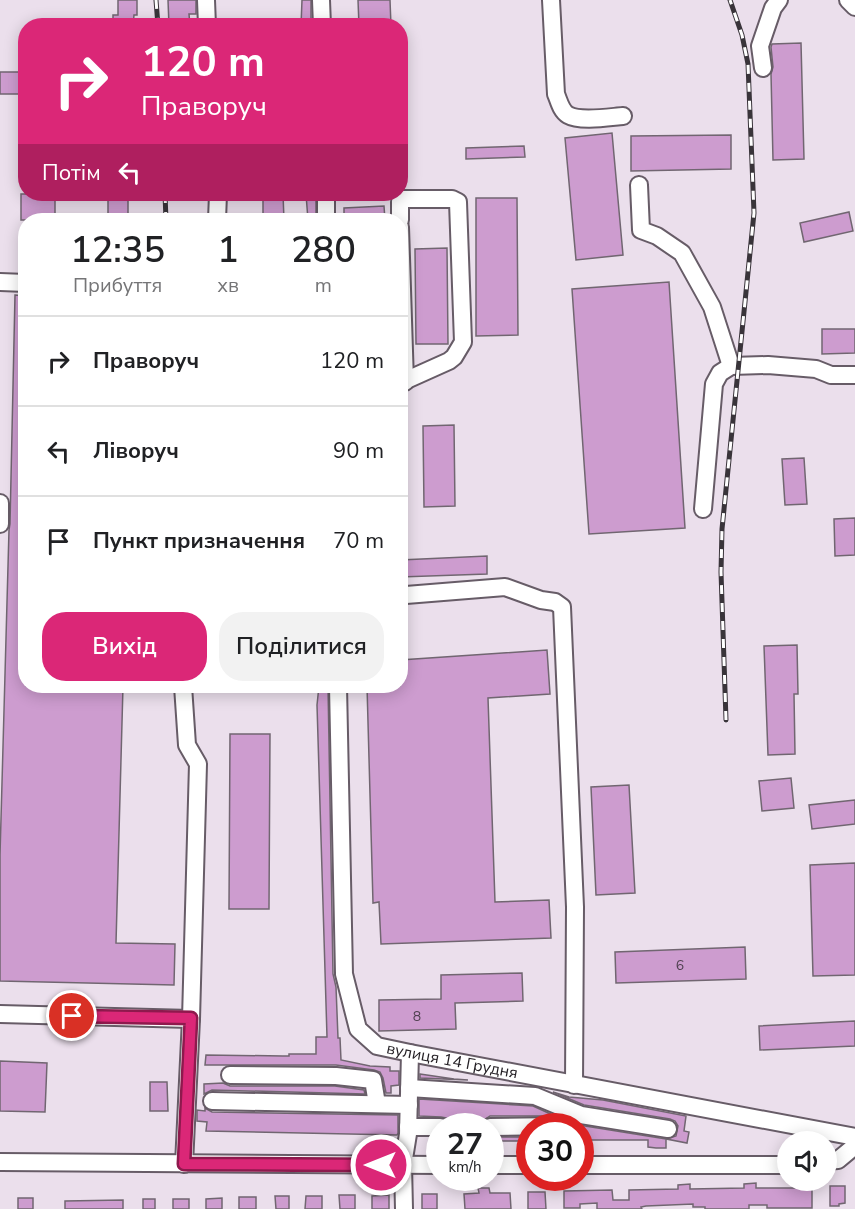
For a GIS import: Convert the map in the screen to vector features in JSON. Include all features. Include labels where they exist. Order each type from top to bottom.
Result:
[{"type":"street","points":[[206,0],[207,18]]},
{"type":"street","points":[[321,0],[322,18]]},
{"type":"street","points":[[551,0],[556,94],[561,107],[568,115],[581,118],[623,116]]},
{"type":"street","points":[[763,68],[760,46],[773,8],[779,0]]},
{"type":"street","points":[[848,0],[855,8]]},
{"type":"street","points":[[639,185],[641,230],[657,236],[682,253],[712,307],[731,366]]},
{"type":"street","points":[[408,199],[452,199],[459,204],[463,342],[449,362],[408,381]]},
{"type":"street","points":[[0,282],[18,283]]},
{"type":"street","points":[[703,509],[714,384],[720,373],[731,366],[792,367],[816,369],[831,375],[855,375]]},
{"type":"street","points":[[0,503],[0,524]]},
{"type":"street","points":[[408,595],[505,587],[541,600],[555,602],[562,607],[575,907],[574,1085]]},
{"type":"street","points":[[183,693],[187,745],[198,764],[191,1018],[184,1164]]},
{"type":"street","name":"вулиця 14 Грудня","points":[[338,693],[344,974],[358,1029],[377,1046],[855,1137]]},
{"type":"street","points":[[0,1014],[191,1018]]},
{"type":"street","points":[[404,1209],[403,1165],[408,1127],[410,1053]]},
{"type":"street","points":[[230,1075],[325,1076],[373,1080],[377,1104]]},
{"type":"street","points":[[409,1088],[535,1096],[581,1115],[668,1129]]},
{"type":"street","points":[[212,1101],[409,1105]]},
{"type":"street","points":[[408,1127],[426,1127]]},
{"type":"street","points":[[837,1160],[855,1146]]},
{"type":"street","points":[[0,1162],[426,1165]]},
{"type":"street","points":[[594,1165],[777,1164]]},
{"type":"building","points":[[118,0],[137,0],[137,15],[134,15],[134,18],[113,18],[113,15],[118,15]]},
{"type":"building","points":[[168,0],[196,0],[196,14],[189,14],[189,18],[169,18]]},
{"type":"building","points":[[302,0],[311,0],[311,18],[301,18]]},
{"type":"building","points":[[358,0],[390,0],[391,18],[359,18]]},
{"type":"building","points":[[801,43],[804,159],[773,160],[771,47],[772,44]]},
{"type":"building","points":[[0,72],[18,72],[18,94],[0,94]]},
{"type":"building","points":[[612,133],[623,255],[576,260],[565,138]]},
{"type":"building","points":[[731,135],[731,169],[631,171],[631,136]]},
{"type":"building","points":[[524,146],[525,157],[466,159],[466,148]]},
{"type":"building","points":[[476,198],[517,198],[518,335],[476,336]]},
{"type":"building","points":[[21,201],[55,201],[55,213],[21,213]]},
{"type":"building","points":[[108,201],[128,201],[128,213],[108,213]]},
{"type":"building","points":[[263,201],[283,201],[284,213],[263,213]]},
{"type":"building","points":[[307,201],[316,201],[316,213],[307,213]]},
{"type":"building","points":[[384,206],[384,213],[344,213],[344,208]]},
{"type":"building","points":[[849,212],[853,231],[804,242],[800,223]]},
{"type":"building","points":[[447,248],[448,344],[416,344],[415,249]]},
{"type":"building","points":[[669,282],[685,528],[589,534],[572,289]]},
{"type":"building","points":[[15,295],[18,295],[18,693],[123,693],[116,943],[175,944],[174,985],[0,981],[0,855]]},
{"type":"building","points":[[822,329],[855,329],[855,353],[822,354]]},
{"type":"building","points":[[454,425],[455,506],[424,507],[423,426]]},
{"type":"building","points":[[804,458],[807,504],[785,505],[782,459]]},
{"type":"building","points":[[855,518],[855,555],[835,556],[834,519]]},
{"type":"building","points":[[487,556],[487,574],[408,577],[408,560]]},
{"type":"building","points":[[797,645],[798,694],[794,694],[795,754],[768,755],[764,646]]},
{"type":"building","points":[[547,650],[550,694],[488,698],[495,902],[549,900],[551,938],[381,944],[379,902],[373,903],[367,693],[408,693],[408,659]]},
{"type":"building","points":[[318,693],[328,693],[333,974],[341,1060],[370,1066],[390,1067],[390,1071],[399,1071],[399,1085],[391,1086],[391,1093],[386,1093],[380,1072],[374,1070],[336,1065],[205,1065],[206,1055],[316,1054],[316,1037],[327,1037]]},
{"type":"building","points":[[230,734],[270,734],[269,909],[229,909]]},
{"type":"building","points":[[791,778],[794,808],[762,811],[759,781]]},
{"type":"building","points":[[629,785],[635,893],[596,895],[591,787]]},
{"type":"building","points":[[855,800],[855,824],[812,829],[809,805]]},
{"type":"building","points":[[855,863],[855,975],[813,976],[810,865]]},
{"type":"building","points":[[745,947],[746,979],[616,983],[615,952]]},
{"type":"building","points":[[522,973],[523,1001],[455,1003],[456,1029],[379,1031],[379,1000],[441,999],[441,975]]},
{"type":"building","points":[[855,1021],[855,1046],[760,1050],[759,1026]]},
{"type":"building","points":[[0,1061],[47,1063],[45,1112],[0,1111]]},
{"type":"building","points":[[420,1074],[454,1079],[468,1080],[420,1078]]},
{"type":"building","points":[[150,1082],[167,1082],[168,1111],[150,1111]]},
{"type":"building","points":[[223,1083],[230,1086],[335,1086],[364,1090],[365,1094],[212,1090],[204,1094],[204,1084]]},
{"type":"building","points":[[553,1092],[569,1097],[603,1100],[686,1116],[684,1131],[689,1132],[687,1143],[666,1139],[676,1136],[678,1126],[670,1119],[584,1105]]},
{"type":"building","points":[[419,1099],[533,1106],[548,1113],[516,1113],[516,1116],[504,1116],[504,1113],[426,1113],[426,1116],[419,1116]]},
{"type":"building","points":[[205,1108],[212,1112],[398,1115],[398,1133],[397,1135],[206,1131],[207,1122],[197,1121],[197,1110],[205,1111]]},
{"type":"building","points":[[594,1127],[666,1139],[666,1148],[648,1147],[648,1140],[594,1140]]},
{"type":"building","points":[[504,1137],[516,1137],[516,1141],[504,1141]]},
{"type":"building","points":[[756,1183],[756,1188],[777,1188],[777,1191],[812,1191],[812,1208],[767,1208],[767,1205],[749,1205],[749,1209],[705,1209],[705,1207],[693,1207],[693,1204],[646,1206],[641,1207],[642,1209],[597,1209],[597,1203],[580,1204],[580,1208],[564,1208],[564,1191],[612,1190],[613,1200],[629,1200],[629,1190],[678,1189],[678,1185],[690,1184],[690,1189],[744,1188],[744,1184]]},
{"type":"building","points":[[837,1186],[845,1186],[845,1203],[830,1206],[830,1191],[837,1191]]},
{"type":"building","points":[[479,1191],[510,1193],[511,1209],[465,1209],[464,1194],[479,1193]]},
{"type":"building","points":[[528,1192],[545,1192],[546,1209],[528,1209]]},
{"type":"building","points":[[422,1194],[437,1194],[437,1209],[422,1209]]},
{"type":"building","points":[[339,1195],[355,1195],[355,1209],[340,1209]]},
{"type":"building","points":[[389,1195],[389,1209],[372,1209],[372,1196]]},
{"type":"building","points":[[275,1196],[289,1196],[289,1209],[276,1209]]},
{"type":"building","points":[[306,1196],[322,1196],[322,1209],[305,1209]]},
{"type":"building","points":[[239,1197],[256,1197],[256,1209],[239,1209]]},
{"type":"building","points":[[18,1198],[33,1198],[33,1209],[18,1209]]},
{"type":"building","points":[[222,1198],[222,1209],[206,1209],[206,1199]]},
{"type":"building","points":[[143,1199],[155,1199],[155,1209],[143,1209]]},
{"type":"building","points":[[173,1199],[189,1199],[189,1209],[173,1209]]},
{"type":"building","points":[[123,1200],[123,1209],[65,1209],[65,1201]]},
{"type":"railway","points":[[156,0],[157,18]]},
{"type":"railway","points":[[726,720],[721,572],[722,529],[754,213],[748,64],[742,35],[730,0]]},
{"type":"railway","points":[[165,201],[166,213]]},
{"type":"route","points":[[72,1016],[191,1018],[184,1164],[381,1165]]}]
